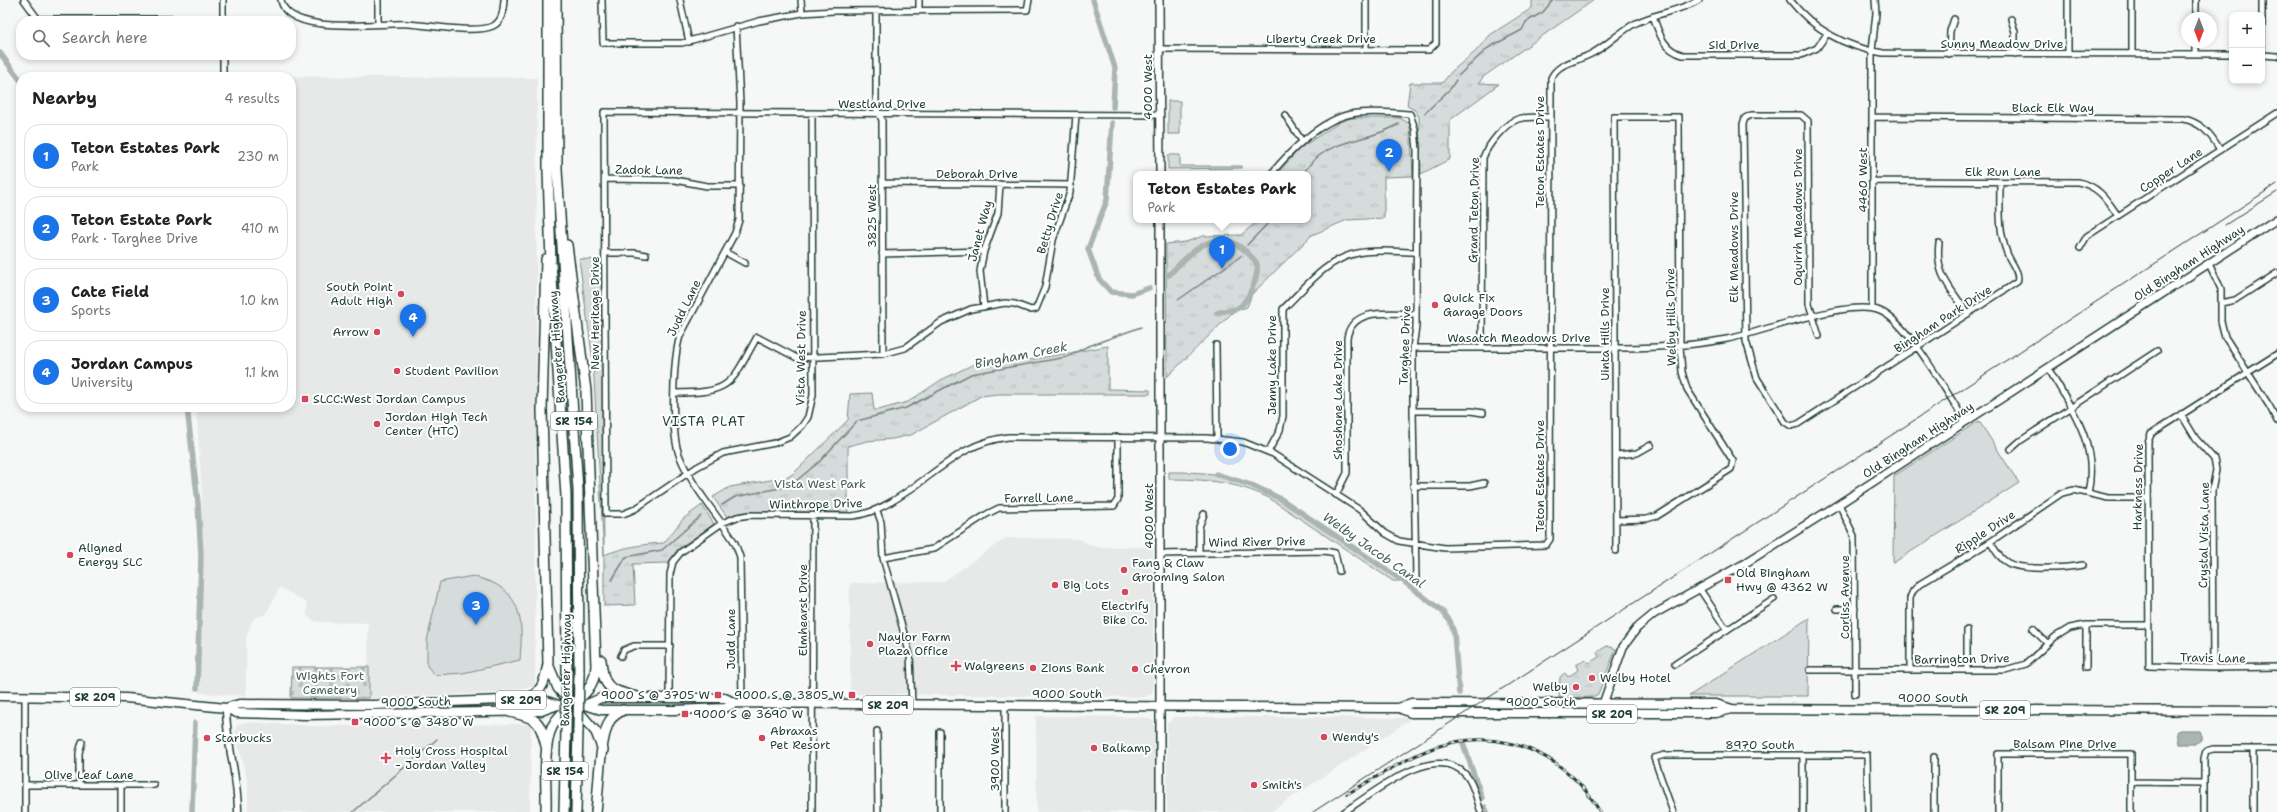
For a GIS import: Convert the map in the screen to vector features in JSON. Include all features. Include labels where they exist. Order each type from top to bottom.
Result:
[{"type":"highway","name":"Bangerter Highway","points":[[546,0],[548,171],[551,263],[566,488],[567,673],[564,812]]},
{"type":"highway","name":"Bangerter Highway","points":[[556,0],[557,170],[577,483],[579,673],[576,812]]},
{"type":"highway","points":[[556,44],[560,0]]},
{"type":"highway","points":[[546,812],[547,753],[552,728],[560,716],[574,705],[588,689],[595,676],[586,391],[557,170]]},
{"type":"highway","points":[[528,700],[540,691],[544,682],[548,664],[542,409],[548,171]]},
{"type":"highway","points":[[594,620],[600,648],[602,677],[605,682],[617,692],[638,698]]},
{"type":"highway","points":[[548,664],[558,688],[596,732],[603,750]]},
{"type":"highway","points":[[596,812],[603,750],[609,722],[614,715],[623,710]]},
{"type":"highway","points":[[510,712],[528,716],[537,722],[543,731],[547,753]]},
{"type":"main road","name":"4000 West","points":[[1159,0],[1160,171]]},
{"type":"main road","name":"Old Bingham Highway","points":[[1603,704],[1619,656],[1632,634],[1654,614],[1759,554],[1839,504],[2277,219]]},
{"type":"main road","name":"4000 West","points":[[1160,223],[1160,812]]},
{"type":"main road","name":"9000 South","points":[[0,696],[126,698],[226,708],[237,713],[306,715],[541,711],[558,705]]},
{"type":"main road","name":"9000 South","points":[[585,705],[601,698],[670,697],[725,698],[738,703],[1399,708],[1411,713],[1492,714],[1716,713],[1732,709],[2277,711]]},
{"type":"main road","name":"9000 South","points":[[226,708],[239,704],[373,705],[541,700],[558,705],[585,705],[601,710],[623,710],[725,708],[738,703]]},
{"type":"main road","name":"9000 South","points":[[1399,708],[1411,703],[1716,704],[1732,709]]},
{"type":"main road","points":[[1492,714],[1532,709],[1598,708],[1603,704]]},
{"type":"street","points":[[24,0],[36,16]]},
{"type":"street","points":[[223,0],[224,16]]},
{"type":"street","points":[[281,0],[285,10],[296,16]]},
{"type":"street","points":[[378,0],[378,24]]},
{"type":"street","points":[[296,16],[324,24],[352,26],[404,24],[448,28],[484,28],[495,25],[502,17],[504,0]]},
{"type":"street","points":[[602,0],[603,44],[675,44],[689,42],[736,26],[802,13],[1026,10],[1029,0]]},
{"type":"street","points":[[680,0],[689,42]]},
{"type":"street","points":[[801,0],[802,13]]},
{"type":"street","points":[[919,0],[919,11]]},
{"type":"street","points":[[1366,0],[1366,49]]},
{"type":"street","name":"Liberty Creek Drive","points":[[1159,49],[1432,49],[1436,40],[1436,0]]},
{"type":"street","points":[[1653,16],[1684,7],[1699,0]]},
{"type":"street","name":"Sunny Meadow Drive","points":[[1790,0],[1806,18],[1827,34],[1853,46],[1872,51],[1949,54],[2229,54]]},
{"type":"street","name":"4460 West","points":[[1872,308],[1872,51],[1876,13],[1875,0]]},
{"type":"street","points":[[2068,0],[2068,54]]},
{"type":"street","points":[[2132,0],[2132,54]]},
{"type":"street","points":[[2196,0],[2196,12]]},
{"type":"street","points":[[2262,0],[2262,48]]},
{"type":"street","name":"3825 West","points":[[876,11],[876,108],[882,120],[882,354]]},
{"type":"street","name":"Sid Drive","points":[[1653,16],[1665,44],[1672,50],[1684,55],[1801,55],[1814,51],[1827,34]]},
{"type":"street","name":"Teton Estates Drive","points":[[1160,438],[1217,438],[1243,442],[1268,452],[1372,519],[1389,536],[1399,541],[1449,548],[1541,546],[1549,543],[1550,84],[1552,76],[1562,65],[1592,54],[1623,31],[1653,16]]},
{"type":"street","points":[[1949,54],[1950,31],[1954,19]]},
{"type":"street","points":[[2011,19],[2015,32],[2015,54]]},
{"type":"street","name":"Judd Lane","points":[[736,26],[740,115],[740,186],[738,227],[680,336],[676,353],[675,393],[677,449],[689,473],[735,542],[741,561],[738,703]]},
{"type":"street","points":[[2196,48],[2196,54]]},
{"type":"street","points":[[2265,55],[2277,56]]},
{"type":"street","points":[[223,60],[223,72]]},
{"type":"street","name":"Westland Drive","points":[[604,112],[740,115],[879,114],[1160,116]]},
{"type":"street","name":"New Heritage Drive","points":[[604,112],[606,514]]},
{"type":"street","name":"Copper Lane","points":[[2080,248],[2087,236],[2277,112]]},
{"type":"street","name":"Targhee Drive","points":[[1302,141],[1336,119],[1353,113],[1410,114],[1415,129],[1417,150],[1416,314],[1413,348],[1413,486],[1416,578]]},
{"type":"street","name":"Vista West Drive","points":[[606,514],[630,512],[689,473],[723,453],[775,443],[796,433],[808,416],[811,408],[812,358],[812,115]]},
{"type":"street","name":"Betty Drive","points":[[984,307],[1010,304],[1034,310],[1042,298],[1052,240],[1068,199],[1071,185],[1076,115]]},
{"type":"street","points":[[1274,171],[1302,141],[1285,115]]},
{"type":"street","name":"Elk Meadows Drive","points":[[1791,426],[1785,422],[1757,378],[1749,355],[1745,335],[1744,120],[1751,115],[1801,115],[1806,118]]},
{"type":"street","name":"Grand Teton Drive","points":[[1482,348],[1483,158],[1490,144],[1511,123],[1527,117],[1550,117]]},
{"type":"street","name":"Uinta Hills Drive","points":[[1616,551],[1614,117],[1679,117]]},
{"type":"street","name":"Welby Hills Drive","points":[[1616,520],[1646,519],[1658,516],[1731,469],[1733,465],[1733,461],[1687,389],[1682,372],[1680,346],[1679,117]]},
{"type":"street","name":"Black Elk Way","points":[[1872,117],[2183,118],[2197,123],[2206,129],[2220,150]]},
{"type":"street","name":"Oquirrh Meadows Drive","points":[[1806,118],[1808,123],[1809,304],[1812,317]]},
{"type":"street","name":"Zadok Lane","points":[[605,179],[675,180],[707,186],[740,186]]},
{"type":"street","name":"Elk Run Lane","points":[[1873,181],[2084,183],[2101,193],[2118,216]]},
{"type":"street","name":"Bingham Park Drive","points":[[1791,426],[1798,424],[2016,283],[2018,278],[2007,255],[2002,237],[2000,182]]},
{"type":"street","name":"Deborah Drive","points":[[882,183],[1071,185]]},
{"type":"street","name":"Janet Way","points":[[984,307],[980,271],[984,251],[998,213],[1000,184]]},
{"type":"street","points":[[1939,243],[1937,258],[1940,272],[1968,314]]},
{"type":"street","points":[[882,254],[984,251]]},
{"type":"street","points":[[725,252],[744,263]]},
{"type":"street","name":"Jenny Lake Drive","points":[[1268,452],[1280,430],[1283,416],[1283,309],[1323,270],[1346,256],[1368,252],[1416,252]]},
{"type":"street","points":[[605,253],[635,253],[646,255]]},
{"type":"street","points":[[2209,264],[2218,281],[2222,329],[2225,337],[2274,413],[2277,421]]},
{"type":"street","points":[[2221,303],[2235,300],[2277,273]]},
{"type":"street","points":[[675,393],[706,392],[722,388],[732,381],[757,337],[791,356],[812,358],[882,354],[905,348],[950,317],[984,307]]},
{"type":"street","name":"Wasatch Meadows Drive","points":[[1413,348],[1615,348],[1680,346],[1745,335],[1852,307],[1872,308],[1884,313],[1899,323],[1917,347],[1966,422]]},
{"type":"street","name":"Shoshone Lake Drive","points":[[1336,495],[1347,473],[1347,338],[1351,325],[1365,315],[1416,314]]},
{"type":"street","points":[[1812,317],[1819,336]]},
{"type":"street","points":[[1216,345],[1217,438]]},
{"type":"street","points":[[2011,449],[2020,441],[2072,406],[2157,351]]},
{"type":"street","name":"Harkness Drive","points":[[2149,666],[2149,436],[2181,414],[2277,354]]},
{"type":"street","points":[[2048,368],[2072,406],[2089,449],[2088,493]]},
{"type":"street","points":[[1413,411],[1471,411],[1483,413]]},
{"type":"street","name":"Crystal Vista Lane","points":[[2181,414],[2196,439],[2214,458],[2216,470],[2212,491],[2213,668]]},
{"type":"street","name":"Winthrope Drive","points":[[670,697],[670,574],[673,562],[681,552],[722,524],[737,517],[749,515],[861,515],[877,510],[968,449],[994,439],[1022,436],[1160,438]]},
{"type":"street","name":"Farrell Lane","points":[[883,558],[933,549],[987,514],[999,508],[1112,507],[1117,501],[1118,437]]},
{"type":"street","points":[[1616,454],[1637,454],[1651,445]]},
{"type":"street","points":[[1413,486],[1470,486],[1484,483]]},
{"type":"street","name":"Ripple Drive","points":[[1910,670],[1910,598],[1913,591],[1938,572],[1990,542],[2062,493],[2074,490],[2108,498],[2148,498]]},
{"type":"street","name":"Corliss Avenue","points":[[1839,504],[1854,536],[1855,694]]},
{"type":"street","points":[[877,510],[881,522],[883,558],[908,644],[912,669],[912,705]]},
{"type":"street","points":[[1199,553],[1198,527],[1204,514]]},
{"type":"street","name":"Elmhearst Drive","points":[[812,812],[813,516]]},
{"type":"street","points":[[1990,542],[2001,558],[2014,566],[2072,567],[2083,565]]},
{"type":"street","name":"Wind River Drive","points":[[1160,554],[1331,551],[1336,556],[1339,571]]},
{"type":"street","points":[[1699,588],[1727,630]]},
{"type":"street","points":[[1675,664],[1774,599]]},
{"type":"street","points":[[1837,609],[1855,609]]},
{"type":"street","points":[[2086,625],[2086,667]]},
{"type":"street","name":"Barrington Drive","points":[[1810,670],[2005,670],[2026,664],[2047,643],[2062,632],[2086,625],[2148,625]]},
{"type":"street","points":[[2033,629],[2047,643]]},
{"type":"street","points":[[1967,630],[1967,670]]},
{"type":"street","points":[[621,656],[628,647],[670,646]]},
{"type":"street","name":"Travis Lane","points":[[2149,666],[2213,668],[2277,667]]},
{"type":"street","points":[[24,696],[25,812]]},
{"type":"street","name":"3900 West","points":[[1005,706],[1005,812]]},
{"type":"street","points":[[226,708],[227,738],[237,783],[238,812]]},
{"type":"street","points":[[878,732],[878,812]]},
{"type":"street","points":[[940,732],[940,812]]},
{"type":"street","points":[[79,785],[79,753],[82,742]]},
{"type":"street","points":[[2253,748],[2253,812]]},
{"type":"street","points":[[2204,812],[2205,752],[2213,749],[2277,749]]},
{"type":"street","name":"Balsam Pine Drive","points":[[1998,812],[1998,754],[2131,754],[2131,782]]},
{"type":"street","name":"8970 South","points":[[1673,812],[1654,758],[1665,755],[1867,756],[1868,812]]},
{"type":"street","points":[[1803,756],[1803,812]]},
{"type":"street","points":[[1934,757],[1934,812]]},
{"type":"street","points":[[1344,812],[1405,773],[1426,764],[1446,763],[1466,776],[1481,812]]},
{"type":"street","points":[[2132,812],[2131,782],[2204,783]]},
{"type":"street","points":[[121,785],[121,812]]},
{"type":"street","name":"Olive Leaf Lane","points":[[25,786],[154,785]]},
{"type":"shaded area","points":[[296,76],[537,78],[535,686],[493,693],[369,698],[368,623],[317,622],[307,616],[307,603],[280,587],[266,614],[253,619],[246,637],[246,696],[199,693],[202,492],[196,412],[296,412]]},
{"type":"shaded area","points":[[1006,538],[1079,539],[1095,547],[1153,547],[1153,689],[1151,694],[1144,697],[850,694],[850,583],[943,582]]},
{"type":"shaded area","points":[[1036,716],[1143,717],[1152,720],[1155,726],[1155,812],[1037,812]]},
{"type":"shaded area","points":[[1174,717],[1408,718],[1408,721],[1270,812],[1167,812],[1167,724]]},
{"type":"shaded area","name":"Holy Cross Hospital - Jordan Valley","points":[[244,722],[317,726],[531,724],[530,812],[248,812],[248,784],[235,731],[237,725]]},
{"type":"shaded area","points":[[2179,730],[2197,730],[2201,732],[2201,740],[2195,744],[2179,744],[2177,732]]},
{"type":"green space","points":[[1532,0],[1594,0],[1483,77],[1479,83],[1499,84],[1450,120],[1450,159],[1421,174],[1419,117],[1415,110],[1407,106],[1410,83],[1442,83],[1452,71],[1475,52],[1490,35],[1532,8]]},
{"type":"green space","points":[[1168,101],[1180,101],[1180,134],[1168,134]]},
{"type":"green space","points":[[1351,118],[1400,118],[1410,124],[1413,176],[1384,177],[1384,218],[1347,220],[1312,235],[1252,294],[1247,307],[1233,312],[1167,377],[1166,244],[1186,242],[1203,236],[1241,235],[1255,223],[1311,223],[1311,171],[1280,171],[1300,148],[1340,122]]},
{"type":"green space","points":[[1168,155],[1180,155],[1180,166],[1242,166],[1242,168],[1168,169]]},
{"type":"green space","points":[[579,259],[602,260],[604,555],[593,361]]},
{"type":"green space","name":"Vista West Park","points":[[1108,346],[1108,389],[1150,390],[1150,394],[998,394],[981,396],[911,435],[892,439],[867,441],[848,446],[848,512],[747,512],[727,517],[713,497],[730,487],[788,477],[794,473],[848,420],[850,394],[872,393],[874,410],[878,410],[908,402],[941,380],[972,365],[1029,360]]},
{"type":"green space","points":[[1979,421],[2019,483],[1893,563],[1894,476]]},
{"type":"green space","points":[[1169,472],[1222,475],[1245,481],[1272,492],[1405,581],[1393,581],[1269,498],[1245,488],[1220,482],[1169,479]]},
{"type":"green space","points":[[702,505],[714,524],[678,549],[668,563],[633,564],[635,605],[604,606],[604,555],[634,546],[664,543],[683,519]]},
{"type":"green space","points":[[473,576],[497,585],[513,600],[520,618],[520,660],[463,673],[435,675],[427,666],[427,641],[440,582]]},
{"type":"green space","points":[[1809,618],[1808,696],[1689,696]]},
{"type":"green space","points":[[1607,646],[1616,649],[1598,694],[1593,697],[1559,698],[1560,677],[1565,673],[1568,677],[1578,670],[1576,665],[1585,660],[1589,663],[1599,657],[1597,652]]},
{"type":"green space","name":"Wights Fort Cemetery","points":[[292,667],[369,667],[369,698],[291,698]]},
{"type":"waterway","name":"Welby Jacob Canal","points":[[1093,0],[1115,68],[1113,107]]},
{"type":"waterway","name":"Bingham Creek","points":[[1459,75],[1488,48],[1522,30],[1526,22],[1543,12],[1553,0]]},
{"type":"waterway","points":[[0,53],[16,74]]},
{"type":"waterway","name":"Bingham Creek","points":[[1425,113],[1450,89],[1456,80]]},
{"type":"waterway","name":"Welby Jacob Canal","points":[[1112,123],[1107,200],[1088,249],[1099,279],[1111,292],[1132,294],[1149,288]]},
{"type":"waterway","name":"Bingham Creek","points":[[1305,171],[1312,162],[1323,153],[1347,142],[1374,135],[1399,124]]},
{"type":"waterway","name":"Bingham Creek","points":[[1247,245],[1268,223]]},
{"type":"waterway","name":"Welby Jacob Canal","points":[[1169,275],[1190,254],[1201,246],[1211,242],[1222,240],[1233,242],[1244,250],[1256,262],[1257,273],[1253,287],[1246,300],[1238,308],[1217,313]]},
{"type":"waterway","name":"Bingham Creek","points":[[1178,300],[1241,256]]},
{"type":"waterway","name":"Bingham Creek","points":[[722,505],[735,497],[790,486],[819,462],[857,421],[906,408],[971,374],[1067,357],[1086,347],[1141,327]]},
{"type":"waterway","points":[[188,412],[198,503],[201,556],[197,688]]},
{"type":"waterway","name":"Welby Jacob Canal","points":[[1216,474],[1251,485],[1281,499],[1402,580],[1442,611],[1450,621],[1454,633],[1459,693]]},
{"type":"waterway","name":"Bingham Creek","points":[[612,580],[626,557],[662,550],[701,516]]},
{"type":"waterway","points":[[192,812],[195,723]]},
{"type":"waterway","name":"Bingham Creek","points":[[353,812],[437,739]]},
{"type":"waterway","name":"Welby Jacob Canal","points":[[1463,743],[1482,798]]},
{"type":"waterway","name":"Welby Jacob Canal","points":[[1485,807],[1487,812]]},
{"type":"tram line","points":[[1313,812],[2277,184]]},
{"type":"tram line","points":[[2225,225],[2277,192]]},
{"type":"railway","points":[[1347,794],[1402,762],[1436,747],[1460,741],[1484,740],[1507,743],[1530,750],[1551,760],[1570,774],[1586,792],[1600,812]]},
{"type":"place","name":"Teton Estate Park","points":[[1389,172]]},
{"type":"place","name":"Teton Estates Park","points":[[1222,269]]},
{"type":"place","name":"South Point Adult High","points":[[401,294]]},
{"type":"place","name":"Quick Fix Garage Doors","points":[[1435,305]]},
{"type":"place","name":"Arrow","points":[[377,332]]},
{"type":"place","name":"Jordan Campus","points":[[413,337]]},
{"type":"place","name":"Student Pavilion","points":[[397,371]]},
{"type":"place","name":"SLCC:West Jordan Campus","points":[[305,399]]},
{"type":"place","name":"Jordan High Tech Center (HTC)","points":[[377,424]]},
{"type":"place","name":"Aligned Energy SLC","points":[[70,555]]},
{"type":"place","name":"Fang & Claw Grooming Salon","points":[[1124,570]]},
{"type":"place","name":"Old Bingham Hwy @ 4362 W","points":[[1728,580]]},
{"type":"place","name":"Big Lots","points":[[1055,585]]},
{"type":"place","name":"Electrify Bike Co.","points":[[1125,592]]},
{"type":"place","name":"Cate Field","points":[[476,625]]},
{"type":"place","name":"Naylor Farm Plaza Office","points":[[870,644]]},
{"type":"place","name":"Walgreens","points":[[956,666]]},
{"type":"place","name":"Zions Bank","points":[[1033,668]]},
{"type":"place","name":"Chevron","points":[[1135,669]]},
{"type":"place","name":"Welby Hotel","points":[[1592,678]]},
{"type":"place","name":"Welby","points":[[1576,687]]},
{"type":"place","name":"9000 S @ 3705 W","points":[[718,695]]},
{"type":"place","name":"9000 S @ 3805 W","points":[[852,695]]},
{"type":"place","name":"9000 S @ 3690 W","points":[[685,714]]},
{"type":"place","name":"9000 S @ 3480 W","points":[[355,722]]},
{"type":"place","name":"Wendy's","points":[[1324,737]]},
{"type":"place","name":"Starbucks","points":[[207,738]]},
{"type":"place","name":"Abraxas Pet Resort","points":[[762,738]]},
{"type":"place","name":"Balkamp","points":[[1094,748]]},
{"type":"place","name":"Holy Cross Hospital - Jordan Valley","points":[[386,758]]},
{"type":"place","name":"Smith's","points":[[1254,785]]},
{"type":"district","name":"VISTA PLAT","points":[[704,421]]}]
